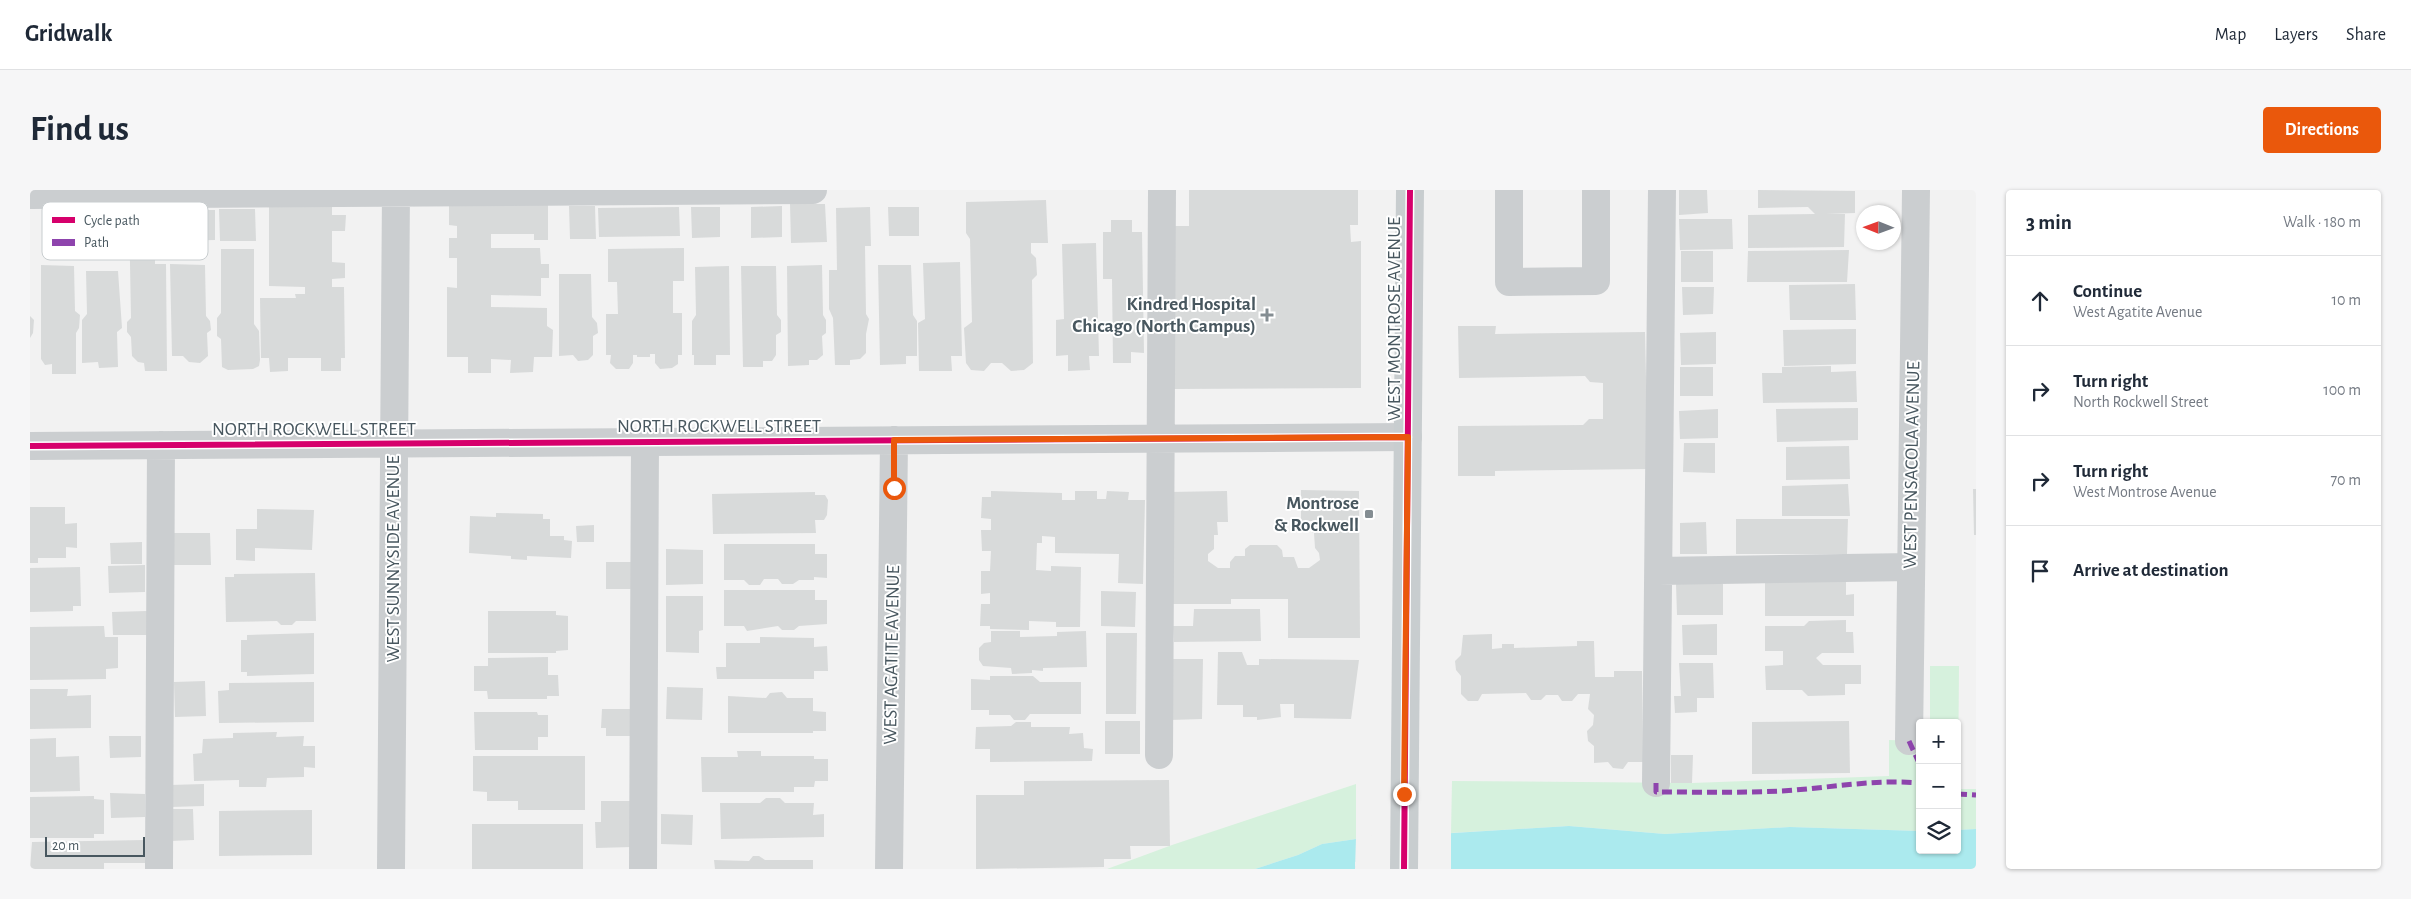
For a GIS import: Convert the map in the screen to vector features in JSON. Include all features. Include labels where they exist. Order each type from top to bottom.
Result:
[{"type":"main road","name":"WEST MONTROSE AVENUE","points":[[1404,869],[1410,190]]},
{"type":"street","points":[[30,195],[813,190]]},
{"type":"street","points":[[1159,755],[1162,190]]},
{"type":"street","points":[[1508,190],[1509,282],[1596,282],[1596,190]]},
{"type":"street","points":[[1656,783],[1662,190]]},
{"type":"street","name":"WEST PENSACOLA AVENUE","points":[[1910,741],[1916,190]]},
{"type":"street","name":"WEST SUNNYSIDE AVENUE","points":[[391,869],[396,192]]},
{"type":"street","name":"NORTH ROCKWELL STREET","points":[[30,446],[1408,437]]},
{"type":"street","name":"WEST AGATITE AVENUE","points":[[889,869],[894,440]]},
{"type":"street","points":[[643,869],[644,442]]},
{"type":"street","points":[[159,869],[161,445]]},
{"type":"street","points":[[1659,571],[1911,567]]},
{"type":"green space","points":[[1930,666],[1959,666],[1959,719],[1930,719]]},
{"type":"green space","points":[[1889,740],[1916,741],[1916,831],[1790,827],[1665,834],[1569,826],[1451,833],[1452,781],[1692,783],[1889,776]]},
{"type":"green space","points":[[1356,784],[1356,839],[1322,844],[1298,855],[1255,869],[1107,869],[1172,845]]},
{"type":"green space","points":[[1961,789],[1976,789],[1976,829],[1961,830]]},
{"type":"water","points":[[1569,826],[1665,834],[1790,827],[1916,831],[1916,854],[1961,854],[1961,830],[1976,829],[1976,869],[1255,869],[1298,855],[1322,844],[1356,839]],"holes":[[[1355,862],[1451,862],[1451,867],[1355,866]]]},
{"type":"pier","points":[[1451,830],[1451,869],[1355,869],[1356,837]]},
{"type":"building","name":"Kindred Hospital Chicago (North Campus)","points":[[1189,190],[1358,190],[1358,225],[1350,225],[1351,242],[1361,241],[1361,388],[1173,389],[1172,226],[1189,226]]},
{"type":"building","points":[[1679,190],[1707,190],[1708,213],[1679,215]]},
{"type":"building","points":[[1758,190],[1855,191],[1855,213],[1826,214],[1845,214],[1844,247],[1748,248],[1748,215],[1815,214],[1808,207],[1758,208]]},
{"type":"building","points":[[1046,200],[1048,243],[1031,243],[1031,253],[1036,258],[1037,275],[1032,280],[1033,363],[1024,370],[1011,371],[1002,363],[991,363],[984,371],[971,370],[966,363],[964,328],[972,322],[970,239],[966,233],[966,202]]},
{"type":"building","points":[[449,204],[548,204],[548,240],[534,240],[534,234],[491,234],[491,248],[540,248],[541,264],[549,264],[549,278],[541,278],[541,296],[491,295],[491,307],[547,308],[547,326],[553,330],[552,357],[534,357],[533,372],[510,373],[511,360],[491,359],[491,373],[468,373],[468,357],[447,357],[447,287],[457,288],[457,258],[449,258],[449,238],[457,238],[457,226],[449,225]]},
{"type":"building","points":[[790,204],[825,204],[827,242],[791,243]]},
{"type":"building","points":[[332,206],[332,215],[346,215],[345,231],[332,231],[332,262],[345,263],[345,278],[332,279],[332,287],[344,287],[345,358],[341,358],[341,371],[321,371],[321,358],[288,358],[288,371],[270,372],[269,358],[261,358],[260,298],[296,298],[295,294],[305,294],[305,287],[269,286],[269,207]]},
{"type":"building","points":[[569,206],[595,206],[596,239],[570,239]]},
{"type":"building","points":[[782,206],[782,237],[751,238],[751,207]]},
{"type":"building","points":[[679,207],[680,236],[599,237],[598,208]]},
{"type":"building","points":[[691,207],[720,207],[720,237],[692,238]]},
{"type":"building","points":[[870,207],[871,246],[865,246],[866,314],[869,319],[866,334],[866,353],[860,359],[850,360],[850,365],[835,365],[833,318],[829,309],[829,270],[837,270],[836,208]]},
{"type":"building","points":[[888,207],[919,207],[919,236],[889,236]]},
{"type":"building","points":[[219,209],[255,209],[256,241],[220,241]]},
{"type":"building","points":[[208,210],[215,210],[215,240],[208,240]]},
{"type":"building","points":[[1679,219],[1732,219],[1733,249],[1680,250]]},
{"type":"building","points":[[1111,220],[1132,220],[1132,232],[1142,232],[1144,353],[1131,352],[1131,363],[1113,363],[1112,279],[1103,279],[1103,232],[1111,232]]},
{"type":"building","points":[[1096,243],[1099,356],[1089,356],[1090,370],[1068,371],[1068,355],[1056,356],[1056,320],[1064,319],[1062,244]]},
{"type":"building","points":[[684,248],[684,281],[673,281],[673,313],[682,313],[682,355],[678,355],[678,364],[672,368],[660,369],[655,363],[655,354],[650,354],[650,357],[637,357],[637,355],[633,355],[633,363],[629,369],[616,369],[610,363],[611,355],[606,355],[606,314],[618,314],[617,282],[608,282],[608,249]]},
{"type":"building","points":[[221,249],[254,249],[254,324],[259,331],[260,360],[259,366],[253,369],[228,370],[222,367],[221,339],[217,336],[217,318],[221,313]]},
{"type":"building","points":[[1849,250],[1847,282],[1747,282],[1748,251]]},
{"type":"building","points":[[1681,251],[1713,251],[1713,282],[1681,282]]},
{"type":"building","points":[[130,260],[155,260],[155,264],[166,264],[167,371],[145,371],[144,363],[138,362],[132,356],[131,337],[127,332],[127,322],[131,318]]},
{"type":"building","points":[[960,262],[962,356],[951,356],[952,371],[919,371],[918,323],[925,319],[923,263]]},
{"type":"building","points":[[170,264],[205,265],[206,316],[210,321],[211,330],[207,333],[208,356],[200,363],[189,362],[183,356],[172,356]]},
{"type":"building","points":[[41,265],[74,266],[75,311],[80,315],[79,328],[76,333],[76,374],[52,374],[52,364],[45,365],[41,359]]},
{"type":"building","points":[[822,265],[823,315],[826,320],[826,333],[822,336],[823,355],[817,360],[809,360],[809,365],[788,366],[787,266]]},
{"type":"building","points":[[878,265],[911,265],[913,315],[917,321],[917,356],[906,356],[906,364],[880,365]]},
{"type":"building","points":[[729,266],[730,355],[716,355],[716,365],[694,365],[694,355],[692,355],[692,321],[696,315],[695,267]]},
{"type":"building","points":[[741,266],[776,266],[777,315],[781,320],[781,332],[776,335],[776,355],[772,361],[763,361],[763,367],[743,367]]},
{"type":"building","points":[[86,271],[118,271],[122,328],[117,332],[118,367],[99,368],[98,362],[82,363],[82,320],[87,314]]},
{"type":"building","points":[[559,274],[591,274],[592,317],[597,323],[598,333],[593,336],[593,355],[588,360],[578,361],[573,355],[559,356]]},
{"type":"building","points":[[1855,284],[1856,320],[1790,320],[1789,285]]},
{"type":"building","points":[[1682,287],[1714,287],[1713,314],[1683,315]]},
{"type":"building","points":[[30,316],[34,320],[33,333],[30,338]]},
{"type":"building","points":[[1458,326],[1496,326],[1495,334],[1645,332],[1648,469],[1495,471],[1495,476],[1458,476],[1458,426],[1583,425],[1589,419],[1603,419],[1603,383],[1590,382],[1585,376],[1459,378]]},
{"type":"building","points":[[1856,329],[1856,364],[1784,366],[1783,330]]},
{"type":"building","points":[[1716,332],[1716,364],[1681,365],[1680,333]]},
{"type":"building","points":[[1831,366],[1831,372],[1856,371],[1857,402],[1763,403],[1762,373],[1782,373],[1782,367]]},
{"type":"building","points":[[1680,367],[1713,367],[1713,396],[1680,396]]},
{"type":"building","points":[[1858,408],[1858,440],[1777,442],[1776,409]]},
{"type":"building","points":[[1718,409],[1718,438],[1680,439],[1679,411]]},
{"type":"building","points":[[1684,443],[1715,443],[1715,473],[1683,472]]},
{"type":"building","points":[[1849,446],[1850,479],[1786,480],[1786,447]]},
{"type":"building","points":[[1848,484],[1850,516],[1782,516],[1782,486]]},
{"type":"building","points":[[1973,489],[1976,489],[1976,535],[1974,535]]},
{"type":"building","points":[[1301,490],[1359,491],[1360,638],[1288,638],[1288,599],[1231,599],[1231,604],[1169,604],[1169,492],[1227,491],[1228,522],[1217,522],[1218,535],[1214,535],[1214,549],[1208,554],[1208,561],[1218,568],[1230,568],[1230,562],[1235,556],[1245,556],[1245,549],[1250,545],[1277,545],[1282,550],[1283,557],[1294,557],[1298,568],[1309,568],[1320,560],[1319,553],[1315,548],[1312,521],[1301,522]]},
{"type":"building","points":[[991,491],[1062,493],[1062,500],[1075,500],[1075,491],[1097,491],[1097,499],[1106,499],[1107,491],[1129,492],[1128,500],[1145,500],[1143,584],[1118,583],[1119,554],[1055,553],[1055,537],[1042,536],[1042,543],[1037,543],[1036,570],[1051,571],[1051,566],[1081,567],[1080,627],[1056,627],[1056,622],[1029,621],[1029,630],[990,629],[990,626],[980,626],[981,604],[990,604],[990,593],[981,594],[981,571],[990,571],[991,551],[982,551],[981,530],[991,530],[991,519],[981,518],[982,497],[991,497]]},
{"type":"building","points":[[815,492],[815,495],[825,495],[828,500],[827,515],[824,520],[815,520],[816,533],[713,534],[712,494]]},
{"type":"building","points":[[30,507],[65,507],[65,524],[77,523],[77,548],[66,547],[66,558],[38,558],[38,563],[30,563]]},
{"type":"building","points":[[257,509],[314,510],[312,550],[255,548],[255,561],[236,560],[236,529],[257,529]]},
{"type":"building","points":[[496,513],[543,514],[543,519],[550,519],[550,536],[564,536],[564,540],[572,541],[571,558],[527,556],[527,560],[511,559],[511,556],[469,553],[470,516],[496,517]]},
{"type":"building","points":[[1736,519],[1848,519],[1847,554],[1736,554]]},
{"type":"building","points":[[1706,522],[1707,554],[1680,554],[1680,523]]},
{"type":"building","points":[[594,525],[594,542],[577,542],[576,526]]},
{"type":"building","points":[[173,533],[210,533],[211,565],[173,565]]},
{"type":"building","points":[[142,542],[142,564],[111,564],[110,543]]},
{"type":"building","points":[[724,544],[815,544],[815,554],[827,554],[827,578],[814,577],[814,580],[799,580],[793,584],[782,584],[778,579],[764,579],[760,585],[749,585],[744,580],[724,580]]},
{"type":"building","points":[[666,549],[703,550],[703,584],[666,585]]},
{"type":"building","points":[[606,562],[636,562],[636,589],[606,589]]},
{"type":"building","points":[[145,565],[145,592],[109,593],[108,566]]},
{"type":"building","points":[[80,567],[81,606],[73,606],[73,611],[30,612],[30,568]]},
{"type":"building","points":[[315,573],[316,621],[296,621],[292,625],[281,625],[277,621],[226,622],[225,577],[234,577],[234,574]]},
{"type":"building","points":[[1846,579],[1846,595],[1854,594],[1854,616],[1765,616],[1765,581]]},
{"type":"building","points":[[1676,584],[1723,584],[1723,615],[1677,615]]},
{"type":"building","points":[[724,590],[815,590],[815,600],[827,600],[827,624],[799,626],[794,630],[782,630],[778,626],[747,631],[744,626],[724,626]]},
{"type":"building","points":[[1101,591],[1136,592],[1135,627],[1101,626]]},
{"type":"building","points":[[666,596],[703,596],[703,630],[699,631],[699,653],[666,652]]},
{"type":"building","points":[[1194,609],[1260,609],[1261,641],[1174,642],[1173,626],[1193,626]]},
{"type":"building","points":[[147,611],[147,635],[113,635],[112,612]]},
{"type":"building","points":[[488,611],[556,611],[556,615],[568,616],[568,650],[556,651],[556,653],[488,653]]},
{"type":"building","points":[[1846,620],[1846,632],[1853,632],[1854,653],[1822,653],[1816,658],[1823,665],[1861,665],[1861,684],[1845,684],[1845,695],[1808,696],[1802,690],[1766,690],[1765,666],[1783,665],[1783,651],[1765,651],[1765,626],[1804,626],[1809,621]]},
{"type":"building","points":[[1717,624],[1717,655],[1683,655],[1682,625]]},
{"type":"building","points":[[104,626],[105,637],[118,637],[118,668],[106,669],[106,679],[30,680],[30,627]]},
{"type":"building","points":[[991,631],[1020,631],[1020,637],[1057,636],[1057,632],[1086,631],[1087,667],[1043,668],[1043,671],[1032,670],[1032,673],[1012,674],[1011,668],[983,666],[979,660],[979,648],[984,643],[991,642]]},
{"type":"building","points":[[314,633],[314,674],[247,676],[247,672],[241,672],[241,640],[247,640],[247,635]]},
{"type":"building","points":[[1106,633],[1137,633],[1136,714],[1106,714]]},
{"type":"building","points":[[1492,634],[1492,649],[1502,648],[1502,644],[1514,644],[1514,648],[1577,646],[1577,641],[1594,641],[1595,677],[1614,677],[1614,671],[1642,671],[1643,762],[1628,762],[1623,769],[1613,768],[1608,762],[1594,763],[1594,746],[1588,741],[1587,731],[1593,725],[1594,715],[1588,709],[1590,694],[1578,694],[1572,701],[1562,701],[1558,695],[1546,695],[1541,700],[1531,700],[1526,693],[1482,694],[1478,701],[1468,701],[1461,694],[1461,676],[1456,670],[1455,661],[1461,655],[1463,635]]},
{"type":"building","points":[[760,637],[814,638],[814,647],[827,646],[828,671],[814,671],[814,679],[717,679],[716,667],[726,667],[726,643],[760,643]]},
{"type":"building","points":[[1218,652],[1242,652],[1247,665],[1259,665],[1259,659],[1359,660],[1351,719],[1294,718],[1294,704],[1280,704],[1281,717],[1257,720],[1257,717],[1243,717],[1243,705],[1217,705]]},
{"type":"building","points":[[548,657],[548,675],[558,675],[559,696],[547,696],[547,699],[488,699],[487,691],[474,691],[474,666],[488,666],[488,658]]},
{"type":"building","points":[[1172,659],[1203,659],[1202,719],[1170,720]]},
{"type":"building","points":[[1679,663],[1713,663],[1714,698],[1697,698],[1697,712],[1675,713],[1674,696],[1681,696]]},
{"type":"building","points":[[990,676],[1033,676],[1040,682],[1081,682],[1081,714],[1030,714],[1025,720],[1014,720],[1010,715],[989,715],[989,710],[971,710],[971,679],[990,680]]},
{"type":"building","points":[[205,681],[206,716],[175,717],[174,682]]},
{"type":"building","points":[[314,682],[314,722],[219,723],[218,691],[229,690],[229,683]]},
{"type":"building","points":[[667,687],[703,688],[702,720],[666,719]]},
{"type":"building","points":[[30,689],[68,689],[67,696],[91,695],[91,728],[30,729]]},
{"type":"building","points":[[782,692],[787,698],[813,698],[813,711],[826,712],[826,731],[813,731],[813,733],[728,733],[728,696],[766,698],[770,693]]},
{"type":"building","points":[[602,709],[633,709],[633,736],[606,736],[606,728],[601,728]]},
{"type":"building","points":[[474,712],[537,712],[538,715],[548,715],[548,737],[538,737],[538,750],[475,750]]},
{"type":"building","points":[[1105,721],[1140,721],[1140,754],[1105,754]]},
{"type":"building","points":[[1849,721],[1850,773],[1752,774],[1752,722]]},
{"type":"building","points":[[1016,722],[1031,722],[1031,727],[1070,727],[1069,734],[1083,733],[1084,748],[1093,749],[1092,761],[990,762],[990,749],[975,749],[976,727],[1011,726]]},
{"type":"building","points":[[277,732],[276,737],[304,736],[303,746],[315,746],[315,768],[304,767],[304,777],[267,778],[266,787],[239,787],[239,780],[194,781],[193,754],[202,753],[203,739],[233,738],[233,733]]},
{"type":"building","points":[[109,736],[141,736],[141,757],[110,758]]},
{"type":"building","points":[[56,738],[56,757],[79,756],[80,791],[30,792],[30,739]]},
{"type":"building","points":[[737,751],[761,751],[761,756],[814,756],[814,759],[828,759],[828,781],[815,781],[814,787],[794,787],[794,792],[702,792],[701,757],[738,757]]},
{"type":"building","points":[[1671,755],[1693,755],[1692,783],[1671,783]]},
{"type":"building","points":[[473,756],[585,756],[585,810],[518,810],[518,801],[487,801],[487,792],[473,791]]},
{"type":"building","points":[[1169,780],[1170,846],[1130,846],[1131,859],[1104,859],[1104,867],[976,869],[976,795],[1024,795],[1024,781]]},
{"type":"building","points":[[204,784],[204,806],[171,807],[170,785]]},
{"type":"building","points":[[110,793],[145,794],[145,817],[111,818]]},
{"type":"building","points":[[94,796],[94,799],[104,800],[104,834],[94,834],[94,838],[30,838],[30,797]]},
{"type":"building","points":[[766,798],[780,798],[785,803],[814,803],[813,815],[824,814],[824,837],[721,839],[720,803],[760,803]]},
{"type":"building","points":[[601,801],[634,801],[632,847],[596,848],[595,822],[601,822]]},
{"type":"building","points":[[169,809],[193,809],[194,840],[170,841]]},
{"type":"building","points":[[312,810],[312,855],[219,856],[219,811]]},
{"type":"building","points":[[661,814],[693,815],[692,845],[661,844]]},
{"type":"building","points":[[472,824],[583,824],[583,869],[472,869]]},
{"type":"building","points":[[145,840],[146,863],[104,863],[104,869],[30,869],[32,842]]},
{"type":"building","points":[[753,856],[759,856],[765,860],[813,860],[813,869],[715,869],[714,860],[749,861]]},
{"type":"marked path","points":[[1909,741],[1920,764]]},
{"type":"marked path","points":[[1656,783],[1656,792],[1751,792],[1886,782],[1916,783]]},
{"type":"marked path","points":[[1961,794],[1976,795]]},
{"type":"cycle path","points":[[1404,869],[1410,190]]},
{"type":"cycle path","points":[[30,446],[1408,437]]},
{"type":"place","name":"Kindred Hospital Chicago (North Campus)","points":[[1267,315]]},
{"type":"place","name":"Montrose & Rockwell","points":[[1369,514]]},
{"type":"route","points":[[894,488],[894,440],[1408,437],[1404,794]]}]
